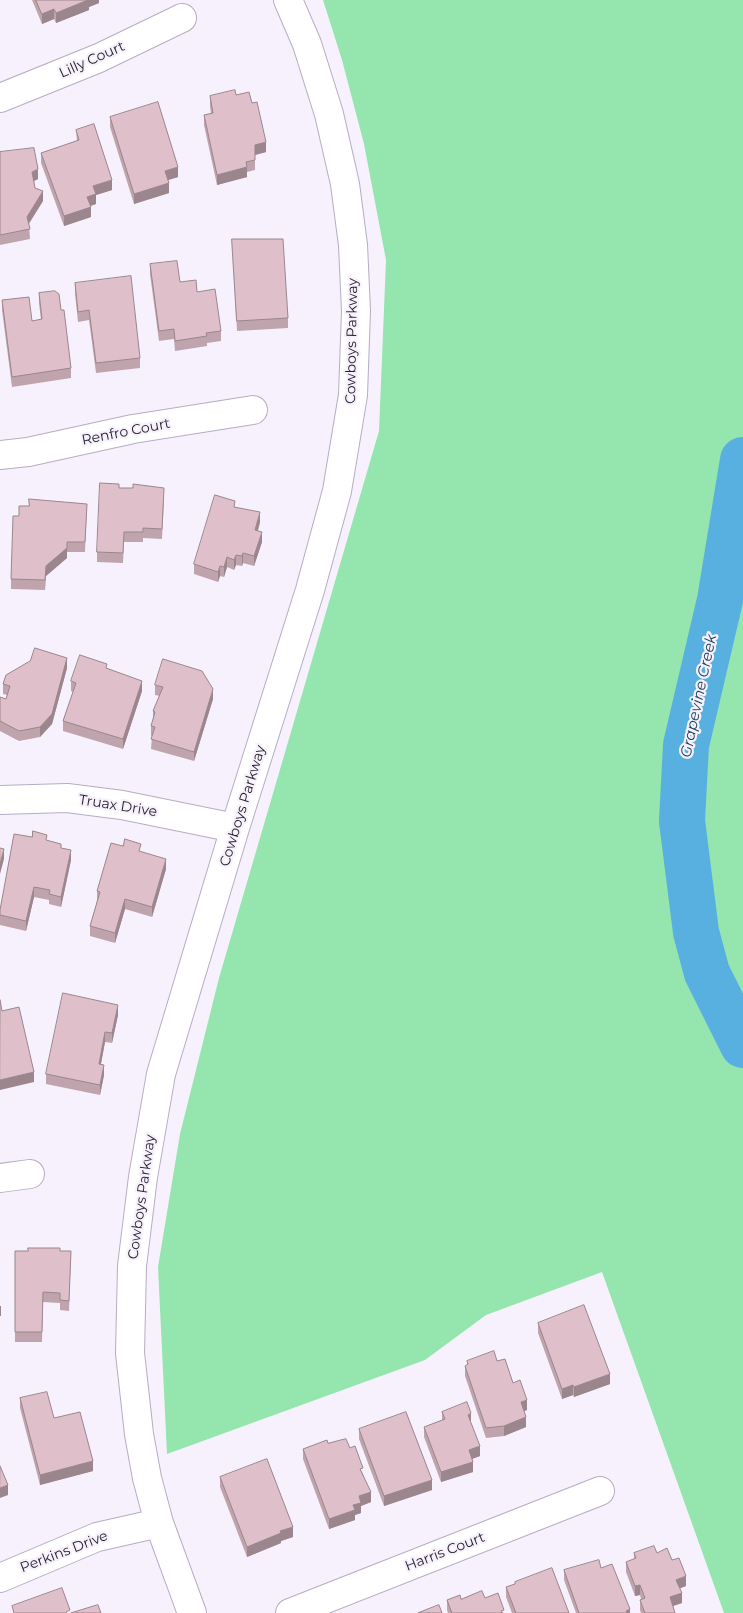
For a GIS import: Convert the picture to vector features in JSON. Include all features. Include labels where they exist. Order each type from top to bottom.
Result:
[{"type":"street","name":"Cowboys Parkway","points":[[192,1613],[159,1524],[147,1478],[139,1434],[130,1353],[132,1266],[143,1177],[161,1074],[235,828],[310,590],[337,490],[353,395],[356,311],[353,246],[345,184],[329,114],[306,44],[288,0]]},
{"type":"street","name":"Lilly Court","points":[[0,98],[99,58],[182,18]]},
{"type":"street","name":"Renfro Court","points":[[0,455],[28,452],[133,429],[253,410]]},
{"type":"street","name":"Truax Drive","points":[[0,800],[67,798],[122,805],[235,828]]},
{"type":"street","points":[[0,1178],[30,1174]]},
{"type":"street","name":"Harris Court","points":[[290,1613],[600,1491]]},
{"type":"street","name":"Perkins Drive","points":[[0,1578],[97,1537],[159,1524]]},
{"type":"green space","points":[[323,0],[743,0],[743,1613],[724,1613],[602,1272],[486,1315],[425,1360],[167,1454],[158,1267],[180,1134],[219,978],[379,431],[386,260],[364,144],[342,60]]},
{"type":"building","points":[[36,0],[88,0],[56,13],[54,9],[42,14]]},
{"type":"building","points":[[235,90],[236,95],[249,92],[252,103],[257,102],[266,142],[255,145],[255,160],[246,162],[247,167],[217,175],[204,115],[213,113],[210,96]]},
{"type":"building","points":[[158,102],[178,167],[165,171],[169,183],[134,194],[110,117]]},
{"type":"building","points":[[94,124],[112,180],[93,186],[96,194],[87,197],[91,207],[64,216],[41,153],[79,140],[76,130]]},
{"type":"building","points":[[34,148],[38,169],[32,172],[35,188],[43,191],[27,217],[30,229],[0,235],[0,152]]},
{"type":"building","points":[[232,239],[283,239],[288,318],[237,321]]},
{"type":"building","points":[[177,261],[180,282],[196,280],[197,292],[215,289],[221,331],[206,333],[207,336],[175,341],[174,329],[159,331],[150,264]]},
{"type":"building","points":[[131,276],[140,358],[96,363],[89,310],[78,312],[75,283]]},
{"type":"building","points":[[55,291],[59,294],[61,310],[64,310],[71,368],[12,377],[2,300],[29,297],[32,321],[42,319],[39,293]]},
{"type":"building","points":[[100,483],[119,484],[119,488],[133,488],[133,484],[164,488],[162,529],[143,528],[143,532],[124,532],[123,553],[97,552]]},
{"type":"building","points":[[215,495],[235,501],[234,507],[260,512],[255,530],[262,532],[254,556],[243,553],[242,556],[236,555],[234,560],[227,557],[224,567],[220,566],[218,572],[194,564]]},
{"type":"building","points":[[29,499],[87,504],[85,542],[67,542],[67,548],[46,566],[45,580],[11,579],[13,516],[19,516],[19,506],[29,506]]},
{"type":"building","points":[[35,648],[67,658],[52,714],[40,727],[19,731],[0,721],[0,697],[6,699],[10,686],[3,684],[6,675],[30,661]]},
{"type":"building","points":[[80,655],[107,664],[106,668],[142,681],[123,739],[63,721],[76,683],[71,681]]},
{"type":"building","points":[[163,659],[202,671],[213,689],[194,752],[151,739],[155,727],[151,726],[155,712],[153,711],[163,687],[155,685]]},
{"type":"building","points":[[33,831],[47,835],[46,840],[61,844],[61,848],[71,850],[61,897],[49,894],[50,890],[34,887],[26,921],[0,915],[0,910],[14,834],[32,837]]},
{"type":"building","points":[[125,839],[141,844],[139,851],[166,859],[152,907],[125,899],[115,933],[90,926],[100,892],[97,891],[111,843],[123,846]]},
{"type":"building","points":[[0,848],[4,849],[0,864]]},
{"type":"building","points":[[63,993],[118,1005],[112,1033],[105,1032],[99,1064],[104,1065],[100,1085],[46,1074]]},
{"type":"building","points":[[0,1000],[2,1011],[19,1007],[34,1072],[0,1080]]},
{"type":"building","points":[[28,1248],[60,1248],[60,1251],[71,1251],[69,1301],[60,1300],[60,1293],[43,1292],[42,1332],[15,1332],[15,1251],[28,1251]]},
{"type":"building","points":[[584,1305],[610,1374],[574,1387],[573,1385],[562,1389],[538,1323]]},
{"type":"building","points":[[494,1351],[497,1361],[505,1359],[513,1383],[520,1380],[527,1400],[521,1402],[526,1417],[504,1426],[486,1428],[465,1366],[468,1364],[467,1361]]},
{"type":"building","points":[[47,1392],[54,1418],[80,1412],[93,1461],[40,1475],[20,1398]]},
{"type":"building","points":[[467,1402],[471,1413],[468,1415],[480,1446],[469,1450],[473,1462],[441,1472],[424,1427],[445,1419],[442,1412]]},
{"type":"building","points":[[406,1412],[432,1480],[384,1496],[359,1429]]},
{"type":"building","points":[[346,1439],[350,1448],[355,1446],[363,1468],[360,1469],[371,1492],[359,1496],[361,1503],[353,1505],[355,1510],[329,1519],[303,1449],[327,1440],[328,1443]]},
{"type":"building","points":[[267,1459],[293,1527],[280,1531],[281,1533],[247,1547],[220,1477]]},
{"type":"building","points":[[0,1466],[8,1485],[0,1488]]},
{"type":"building","points":[[654,1546],[657,1553],[667,1548],[672,1560],[679,1558],[686,1576],[676,1580],[682,1593],[670,1597],[675,1613],[645,1613],[640,1600],[645,1598],[640,1585],[635,1586],[626,1562],[636,1558],[634,1553]]},
{"type":"building","points":[[599,1560],[601,1568],[612,1564],[630,1609],[626,1611],[627,1613],[579,1613],[564,1570]]},
{"type":"building","points":[[552,1568],[569,1613],[516,1613],[506,1587]]},
{"type":"building","points":[[62,1588],[70,1610],[66,1613],[14,1613],[12,1606]]},
{"type":"building","points":[[482,1591],[485,1598],[498,1593],[504,1610],[501,1611],[502,1613],[452,1613],[447,1600],[460,1595],[461,1599]]},
{"type":"building","points":[[98,1605],[101,1613],[71,1613]]},
{"type":"building","points":[[439,1605],[442,1613],[418,1613]]},
{"type":"waterway","name":"Grapevine Creek","points":[[743,460],[720,600],[686,745],[682,821],[696,932],[707,973],[743,1045]]}]
